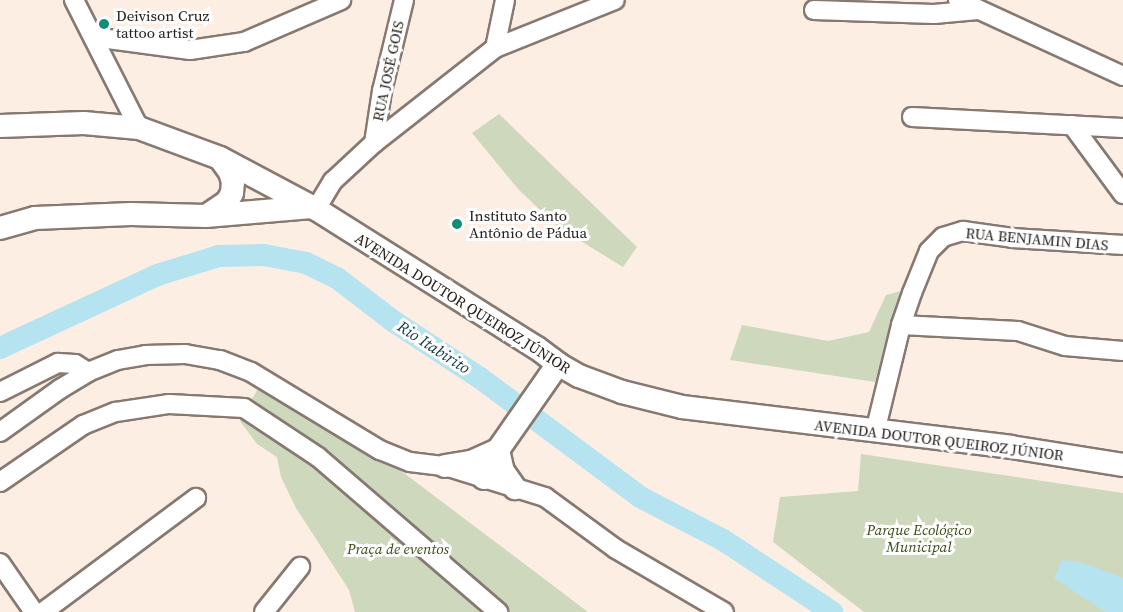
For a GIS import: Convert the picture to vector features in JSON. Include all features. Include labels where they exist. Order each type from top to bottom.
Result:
[{"type":"main road","name":"AVENIDA DOUTOR QUEIROZ JÚNIOR","points":[[0,126],[84,123],[139,128],[220,158],[314,208],[537,348],[558,364],[579,376],[622,392],[682,407],[1011,447],[1123,465]]},
{"type":"main road","points":[[206,216],[227,202],[232,192],[233,182],[230,172],[220,158]]},
{"type":"main road","points":[[0,228],[35,218],[131,214],[206,216],[314,208]]},
{"type":"main road","points":[[483,478],[501,446],[558,364]]},
{"type":"main road","points":[[444,466],[471,462],[501,446]]},
{"type":"main road","points":[[501,446],[503,471],[515,488]]},
{"type":"street","points":[[74,0],[139,128]]},
{"type":"street","points":[[93,37],[190,50],[244,42],[341,0]]},
{"type":"street","name":"RUA JOSÉ GOIS","points":[[374,143],[382,91],[404,0]]},
{"type":"street","points":[[495,48],[506,0]]},
{"type":"street","points":[[314,208],[333,181],[374,143],[495,48],[614,0]]},
{"type":"street","points":[[958,0],[1123,76]]},
{"type":"street","points":[[814,10],[934,14],[978,10]]},
{"type":"street","points":[[912,117],[1123,128]]},
{"type":"street","points":[[1072,125],[1123,194]]},
{"type":"street","name":"RUA BENJAMIN DIAS","points":[[875,432],[901,325],[929,251],[943,237],[963,231],[1013,238],[1123,246]]},
{"type":"street","points":[[901,325],[1018,331],[1065,346],[1123,351]]},
{"type":"street","points":[[0,432],[88,372],[118,360],[146,355],[185,354],[220,360],[251,372],[380,450],[410,462],[444,466],[545,497],[616,549],[724,612]]},
{"type":"street","points":[[0,392],[58,363],[75,364],[88,372]]},
{"type":"street","points":[[0,482],[83,425],[116,412],[169,404],[244,408],[318,457],[498,612]]},
{"type":"street","points":[[43,612],[196,498]]},
{"type":"street","points":[[0,563],[33,612]]},
{"type":"street","points":[[264,612],[300,567]]},
{"type":"green space","points":[[499,114],[637,247],[623,267],[558,227],[518,189],[472,133]]},
{"type":"green space","points":[[912,288],[875,382],[730,360],[742,325],[828,341],[869,332],[886,295]]},
{"type":"green space","name":"Praça de eventos","points":[[261,383],[396,467],[588,612],[355,612],[349,590],[296,508],[281,477],[277,457],[257,444],[240,421]]},
{"type":"green space","name":"Parque Ecológico Municipal","points":[[861,454],[1123,493],[1123,612],[864,612],[773,542],[780,497],[858,491]]},
{"type":"water","points":[[1062,560],[1083,563],[1123,578],[1123,612],[1105,612],[1054,578]]},
{"type":"waterway","name":"Rio Itabirito","points":[[0,348],[157,275],[219,256],[264,255],[306,263],[337,278],[393,321],[480,378],[640,497],[723,540],[832,612]]},
{"type":"place","name":"Deivison Cruz tattoo artist","points":[[104,24]]},
{"type":"place","name":"Instituto Santo Antônio de Pádua","points":[[457,224]]}]
